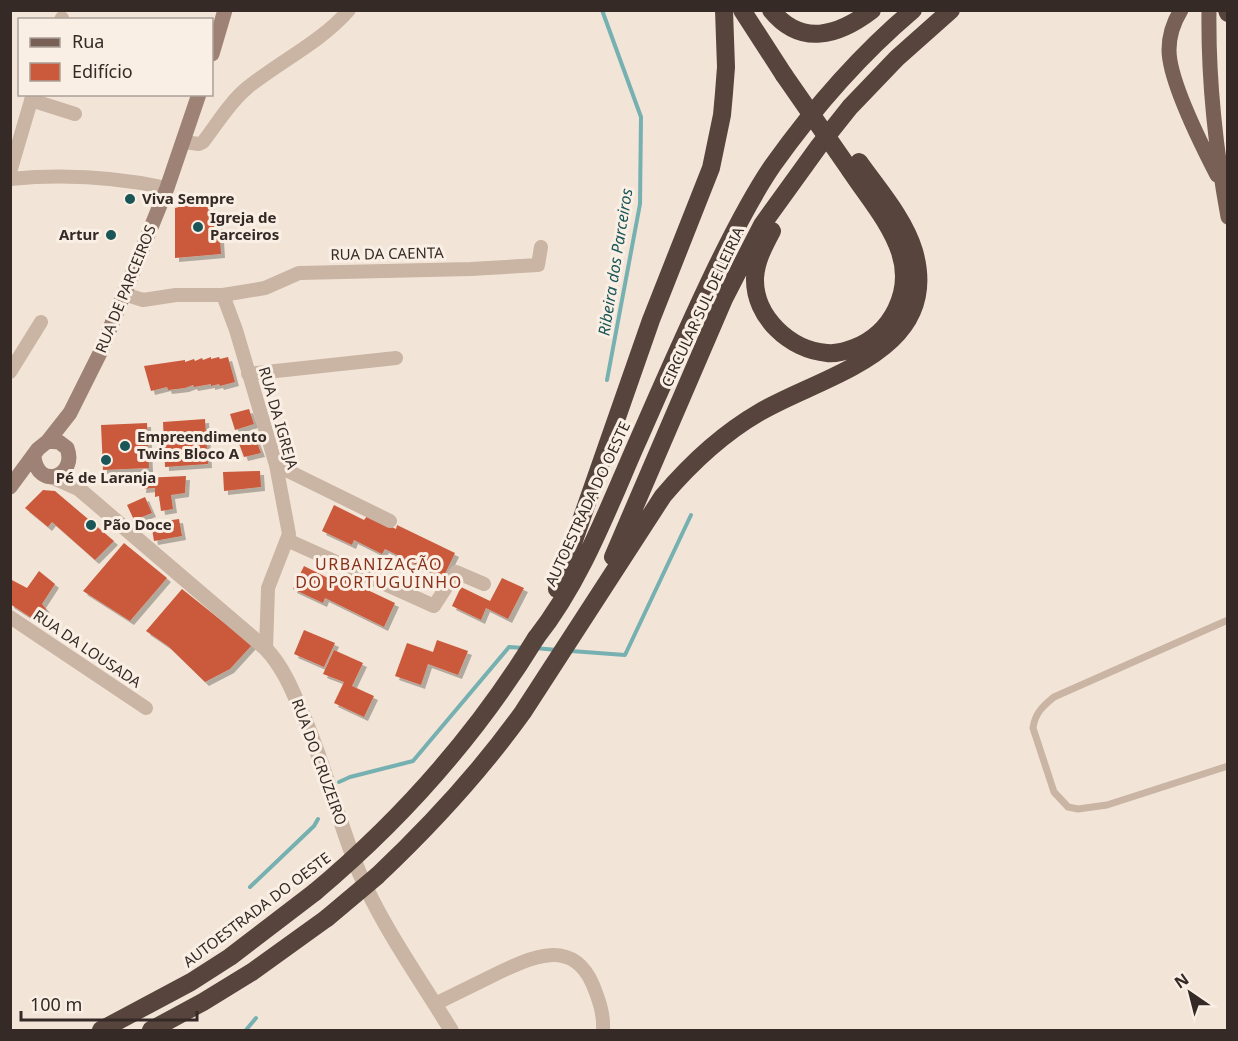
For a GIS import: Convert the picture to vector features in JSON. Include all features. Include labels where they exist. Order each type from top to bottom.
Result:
[{"type":"highway","points":[[564,586],[651,320],[711,168],[724,93],[726,67],[724,10]]},
{"type":"highway","points":[[151,1030],[252,972],[327,918],[377,876],[414,840],[500,745],[663,496],[704,453],[720,439],[760,412],[789,396],[864,362],[900,331],[915,299],[918,271],[914,252],[904,228],[854,166],[789,71],[742,10]]},
{"type":"highway","points":[[757,10],[789,71]]},
{"type":"highway","points":[[771,10],[786,25],[795,30],[815,34],[834,32],[872,10]]},
{"type":"highway","name":"AUTOESTRADA DO OESTE","points":[[101,1030],[191,982],[230,957],[315,892],[365,849],[426,786],[485,714],[536,638],[612,499],[699,304],[756,192],[773,165],[832,92],[883,37],[913,10]]},
{"type":"highway","name":"CIRCULAR SUL DE LEIRIA","points":[[593,603],[724,299],[762,225],[819,146],[876,78],[951,10]]},
{"type":"highway","points":[[782,196],[783,209],[757,263],[755,278],[761,307],[776,329],[797,346],[828,354],[847,351],[873,338],[891,318],[902,297],[904,276],[896,240],[854,166]]},
{"type":"main road","points":[[213,51],[225,10]]},
{"type":"main road","points":[[1181,10],[1169,37],[1169,53],[1174,77],[1222,186]]},
{"type":"main road","points":[[1209,10],[1213,92],[1227,217]]},
{"type":"main road","name":"RUA DE PARCEIROS","points":[[48,441],[70,413],[100,353],[167,188],[198,96]]},
{"type":"main road","points":[[11,485],[62,473],[68,455],[70,413]]},
{"type":"main road","points":[[11,485],[38,449],[48,441],[59,442],[68,455]]},
{"type":"main road","points":[[34,457],[38,470],[47,476]]},
{"type":"street","points":[[184,142],[199,144],[203,142],[246,89],[317,40],[349,10]]},
{"type":"street","points":[[10,172],[32,97],[75,114]]},
{"type":"street","points":[[10,180],[42,176],[107,179],[167,188]]},
{"type":"street","name":"RUA DA CAENTA","points":[[223,295],[265,288],[299,273],[538,265],[541,247]]},
{"type":"street","points":[[124,294],[143,300],[176,295],[223,295]]},
{"type":"street","name":"RUA DA IGREJA","points":[[223,295],[276,465],[289,534],[268,588],[266,649]]},
{"type":"street","points":[[10,372],[41,322]]},
{"type":"street","points":[[248,374],[396,358]]},
{"type":"street","name":"RUA DO CRUZEIRO","points":[[68,455],[79,489]]},
{"type":"street","points":[[276,465],[390,521]]},
{"type":"street","name":"RUA DO CRUZEIRO","points":[[47,476],[79,489],[266,649],[278,663],[308,727],[350,847],[368,890],[452,1030]]},
{"type":"street","points":[[287,540],[434,606],[456,572],[484,585]]},
{"type":"street","name":"RUA DA LOUSADA","points":[[10,617],[146,708]]},
{"type":"street","points":[[435,1004],[529,959],[554,954],[578,963],[588,974],[600,1002],[603,1030]]},
{"type":"lane","points":[[1227,620],[1054,697],[1042,707],[1035,718],[1033,728],[1054,792],[1068,807],[1078,809],[1107,805],[1227,766]]},
{"type":"building","name":"Igreja de Parceiros","points":[[206,195],[206,204],[211,204],[214,220],[219,220],[221,254],[175,258],[175,208],[179,207],[179,197]]},
{"type":"building","points":[[211,357],[211,359],[219,357],[220,359],[228,357],[235,382],[220,386],[219,384],[211,386],[211,384],[194,387],[193,385],[185,388],[168,390],[167,387],[151,391],[144,366],[194,359],[195,361],[202,358],[203,360]]},
{"type":"building","points":[[249,409],[254,424],[235,430],[230,414]]},
{"type":"building","points":[[205,419],[208,464],[165,467],[163,422]]},
{"type":"building","name":"Empreendimento Twins Bloco A","points":[[147,423],[149,468],[103,470],[101,425]]},
{"type":"building","points":[[255,437],[261,453],[244,457],[238,441]]},
{"type":"building","points":[[260,471],[261,487],[224,491],[223,472]]},
{"type":"building","points":[[186,476],[185,493],[171,495],[173,509],[161,511],[159,496],[155,497],[155,488],[142,489],[143,478]]},
{"type":"building","points":[[43,490],[55,491],[114,541],[95,560],[52,522],[48,527],[25,508]]},
{"type":"building","points":[[145,497],[152,513],[134,520],[127,505]]},
{"type":"building","points":[[334,505],[364,520],[368,515],[396,529],[397,525],[455,553],[443,578],[385,549],[382,554],[354,540],[352,545],[322,531]]},
{"type":"building","points":[[179,519],[182,536],[154,541],[151,523]]},
{"type":"building","points":[[124,543],[167,578],[130,621],[83,591]]},
{"type":"building","points":[[304,566],[334,581],[336,575],[395,603],[384,627],[325,598],[323,603],[293,589]]},
{"type":"building","points":[[39,571],[55,584],[42,604],[46,609],[38,622],[10,604],[10,579],[27,588]]},
{"type":"building","points":[[502,578],[524,588],[508,619],[486,608],[481,620],[452,606],[461,587],[490,601]]},
{"type":"building","points":[[182,589],[252,645],[230,669],[205,682],[168,646],[146,631]]},
{"type":"building","points":[[304,630],[335,643],[324,667],[294,654]]},
{"type":"building","points":[[437,640],[468,651],[458,675],[428,664],[421,685],[395,676],[407,643],[433,652]]},
{"type":"building","points":[[334,650],[363,663],[352,686],[374,696],[364,717],[334,703],[344,682],[323,674]]},
{"type":"waterway","name":"Ribeira dos Parceiros","points":[[602,10],[641,117],[640,204],[607,380]]},
{"type":"waterway","name":"Ribeira dos Parceiros","points":[[571,651],[625,655],[691,515]]},
{"type":"waterway","name":"Ribeira dos Parceiros","points":[[339,782],[350,777],[413,761],[509,647],[524,648]]},
{"type":"waterway","name":"Ribeira dos Parceiros","points":[[535,648],[557,650]]},
{"type":"waterway","name":"Ribeira dos Parceiros","points":[[250,887],[314,826],[318,819]]},
{"type":"waterway","name":"Ribeira dos Parceiros","points":[[246,1030],[256,1018]]},
{"type":"place","name":"Viva Sempre","points":[[130,199]]},
{"type":"place","name":"Igreja de Parceiros","points":[[198,227]]},
{"type":"place","name":"Artur","points":[[111,235]]},
{"type":"place","name":"Empreendimento Twins Bloco A","points":[[125,446]]},
{"type":"place","name":"Pé de Laranja","points":[[106,460]]},
{"type":"place","name":"Pão Doce","points":[[91,525]]},
{"type":"district","name":"URBANIZAÇÃO DO PORTUGUINHO","points":[[379,573]]}]
